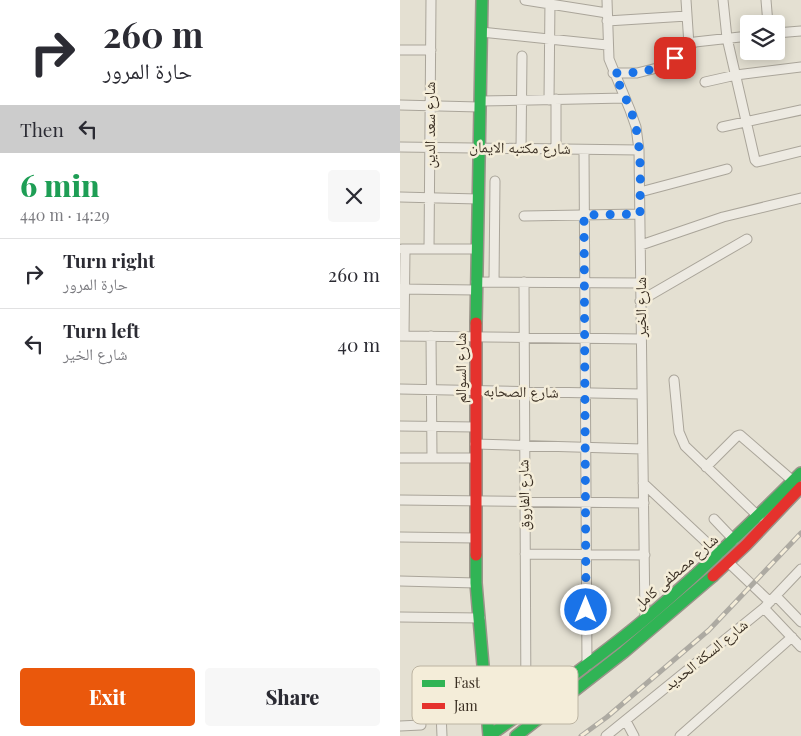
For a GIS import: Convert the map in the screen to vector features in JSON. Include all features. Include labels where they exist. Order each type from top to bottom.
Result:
[{"type":"main road","name":"شارع السوالم","points":[[482,0],[476,249],[475,502],[476,583],[484,666]]},
{"type":"main road","name":"شارع مصطفى كامل","points":[[578,672],[645,619],[719,554],[798,480]]},
{"type":"main road","name":"شارع مصطفى كامل","points":[[578,688],[614,660],[728,562],[798,480]]},
{"type":"main road","name":"شارع مصطفى كامل","points":[[489,736],[505,724]]},
{"type":"main road","name":"شارع مصطفى كامل","points":[[516,736],[531,724]]},
{"type":"street","name":"شارع سعد الدين","points":[[429,249],[431,0]]},
{"type":"street","points":[[525,0],[550,2],[607,17],[687,16]]},
{"type":"street","name":"شارع الخير","points":[[607,0],[609,59],[636,127],[639,150],[645,619]]},
{"type":"street","points":[[686,0],[689,46]]},
{"type":"street","points":[[723,0],[727,38],[754,158],[756,161],[759,161],[801,151]]},
{"type":"street","points":[[766,0],[767,15]]},
{"type":"street","points":[[550,2],[549,39],[556,149]]},
{"type":"street","points":[[785,32],[801,31]]},
{"type":"street","points":[[481,32],[608,45]]},
{"type":"street","points":[[614,73],[637,73],[657,68],[675,58],[689,46],[700,41],[740,37]]},
{"type":"street","points":[[400,50],[430,50]]},
{"type":"street","points":[[521,148],[522,56]]},
{"type":"street","points":[[705,82],[736,75],[801,67]]},
{"type":"street","points":[[400,105],[430,106],[521,100],[625,98]]},
{"type":"street","points":[[722,127],[801,110]]},
{"type":"street","name":"شارع مكتبه الايمان","points":[[400,146],[639,150]]},
{"type":"street","points":[[584,150],[587,666]]},
{"type":"street","points":[[640,192],[727,169]]},
{"type":"street","points":[[494,282],[495,181]]},
{"type":"street","points":[[400,197],[478,198]]},
{"type":"street","points":[[641,245],[723,217],[801,198]]},
{"type":"street","points":[[524,216],[640,214]]},
{"type":"street","points":[[640,301],[747,239]]},
{"type":"street","points":[[476,249],[403,249],[402,336],[641,338]]},
{"type":"street","points":[[402,289],[476,286],[494,282],[640,282]]},
{"type":"street","name":"شارع الفاروق","points":[[524,282],[526,666]]},
{"type":"street","points":[[431,336],[432,458]]},
{"type":"street","points":[[674,380],[680,437],[685,446],[758,516]]},
{"type":"street","name":"شارع الصحابه","points":[[400,389],[641,394]]},
{"type":"street","points":[[400,426],[475,428]]},
{"type":"street","points":[[706,467],[740,435],[798,480]]},
{"type":"street","points":[[475,444],[642,449]]},
{"type":"street","points":[[400,458],[475,458]]},
{"type":"street","points":[[643,483],[719,554]]},
{"type":"street","points":[[400,500],[644,503]]},
{"type":"street","points":[[714,519],[734,540]]},
{"type":"street","points":[[400,537],[476,538]]},
{"type":"street","points":[[525,554],[644,555]]},
{"type":"street","points":[[728,562],[770,602],[801,622]]},
{"type":"street","name":"شارع السكة الحديد","points":[[606,736],[770,602],[801,568]]},
{"type":"street","points":[[400,580],[476,583]]},
{"type":"street","points":[[770,602],[792,637],[801,647]]},
{"type":"street","points":[[400,617],[480,618]]},
{"type":"street","points":[[680,736],[792,637]]},
{"type":"street","points":[[626,721],[634,736]]},
{"type":"street","points":[[400,726],[422,725]]},
{"type":"railway","points":[[581,736],[607,717],[709,630],[801,533]]},
{"type":"traffic: fast","points":[[476,323],[482,0]]},
{"type":"traffic: fast","points":[[578,672],[685,585],[801,473]]},
{"type":"traffic: fast","points":[[476,555],[476,583],[483,666]]},
{"type":"traffic: fast","points":[[578,688],[624,652],[713,576]]},
{"type":"traffic: fast","points":[[488,724],[489,736]]},
{"type":"traffic: fast","points":[[489,736],[506,724]]},
{"type":"traffic: fast","points":[[516,736],[531,724]]},
{"type":"traffic: jam","points":[[476,323],[476,555]]},
{"type":"traffic: jam","points":[[713,576],[746,545],[801,487]]},
{"type":"route","points":[[586,610],[584,215],[640,214],[639,144],[636,127],[614,73],[648,71],[667,64],[675,58]]}]
